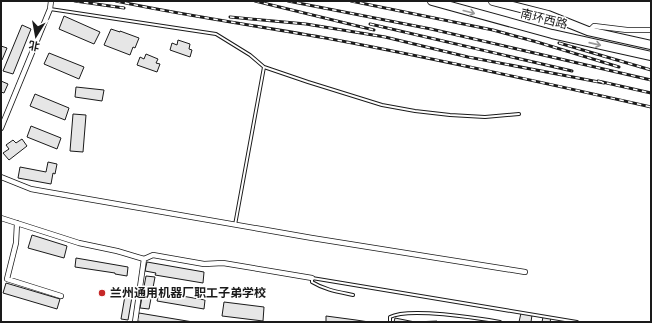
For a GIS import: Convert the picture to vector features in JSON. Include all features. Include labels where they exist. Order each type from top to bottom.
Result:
[{"type":"highway","name":"南环西路","points":[[432,1],[552,34],[651,56]]},
{"type":"highway","name":"南环西路","points":[[493,1],[548,15],[588,31],[651,45]]},
{"type":"street","points":[[1,128],[50,8],[51,1]]},
{"type":"street","points":[[588,31],[594,26],[627,30],[651,30]]},
{"type":"street","points":[[1,177],[42,191],[525,272]]},
{"type":"street","points":[[1,218],[79,243],[117,251],[144,259],[152,255],[204,264],[223,264],[312,278]]},
{"type":"street","points":[[17,223],[16,243],[7,279],[61,296]]},
{"type":"street","points":[[135,322],[144,259]]},
{"type":"lane","points":[[50,8],[216,34],[264,67],[366,101],[398,108],[467,116],[519,114]]},
{"type":"lane","points":[[235,224],[264,67]]},
{"type":"lane","points":[[353,295],[329,290],[319,286],[312,282],[312,278],[577,322]]},
{"type":"lane","points":[[390,322],[390,317],[396,314],[424,313],[500,322]]},
{"type":"building","points":[[64,16],[100,32],[94,44],[59,29]]},
{"type":"building","points":[[22,25],[31,29],[13,74],[3,71]]},
{"type":"building","points":[[111,29],[139,38],[130,55],[104,45]]},
{"type":"building","points":[[178,40],[190,44],[189,49],[192,50],[190,57],[170,50],[172,43],[177,45]]},
{"type":"building","points":[[1,46],[7,48],[2,60],[1,59]]},
{"type":"building","points":[[49,53],[84,67],[79,79],[44,64]]},
{"type":"building","points":[[146,54],[158,59],[156,63],[160,64],[157,72],[137,65],[140,57],[144,59]]},
{"type":"building","points":[[1,81],[8,84],[4,93],[1,92]]},
{"type":"building","points":[[76,87],[104,90],[102,101],[75,97]]},
{"type":"building","points":[[35,94],[69,108],[65,120],[30,106]]},
{"type":"building","points":[[73,114],[86,115],[83,152],[70,151]]},
{"type":"building","points":[[31,126],[61,138],[57,149],[27,137]]},
{"type":"building","points":[[22,139],[27,146],[9,160],[3,153],[9,149],[6,145],[13,140],[16,143]]},
{"type":"building","points":[[48,162],[57,164],[55,174],[53,173],[51,184],[18,178],[20,167],[46,172]]},
{"type":"building","points":[[32,235],[67,246],[64,258],[28,248]]},
{"type":"building","points":[[76,258],[128,267],[127,276],[75,267]]},
{"type":"building","points":[[147,262],[204,272],[203,283],[155,275],[156,273],[145,271]]},
{"type":"building","points":[[146,276],[155,277],[149,309],[140,308]]},
{"type":"building","points":[[6,283],[60,299],[57,309],[3,293]]},
{"type":"building","points":[[126,290],[133,291],[128,320],[121,319]]},
{"type":"building","points":[[159,292],[205,300],[204,309],[157,301]]},
{"type":"building","points":[[224,302],[264,307],[263,321],[222,316]]},
{"type":"building","points":[[139,313],[193,322],[137,321]]},
{"type":"building","points":[[521,313],[532,315],[531,322],[519,322]]},
{"type":"building","points":[[326,316],[356,320],[369,322],[326,322]]},
{"type":"building","points":[[543,317],[551,318],[550,322],[542,322]]},
{"type":"building","points":[[395,318],[415,322],[394,322]]},
{"type":"building","points":[[437,321],[437,322],[415,322]]},
{"type":"railway","points":[[75,1],[124,8]]},
{"type":"railway","points":[[116,1],[371,47],[651,107]]},
{"type":"railway","points":[[255,1],[374,30]]},
{"type":"railway","points":[[288,1],[431,29],[651,80]]},
{"type":"railway","points":[[351,1],[493,30],[619,67]]},
{"type":"railway","points":[[230,17],[306,24],[385,37],[468,57],[604,83]]},
{"type":"railway","points":[[370,24],[572,71]]},
{"type":"railway","points":[[559,43],[651,70]]},
{"type":"railway","points":[[598,81],[651,93]]},
{"type":"place","name":"兰州通用机器厂职工子弟学校","points":[[102,293]]}]
